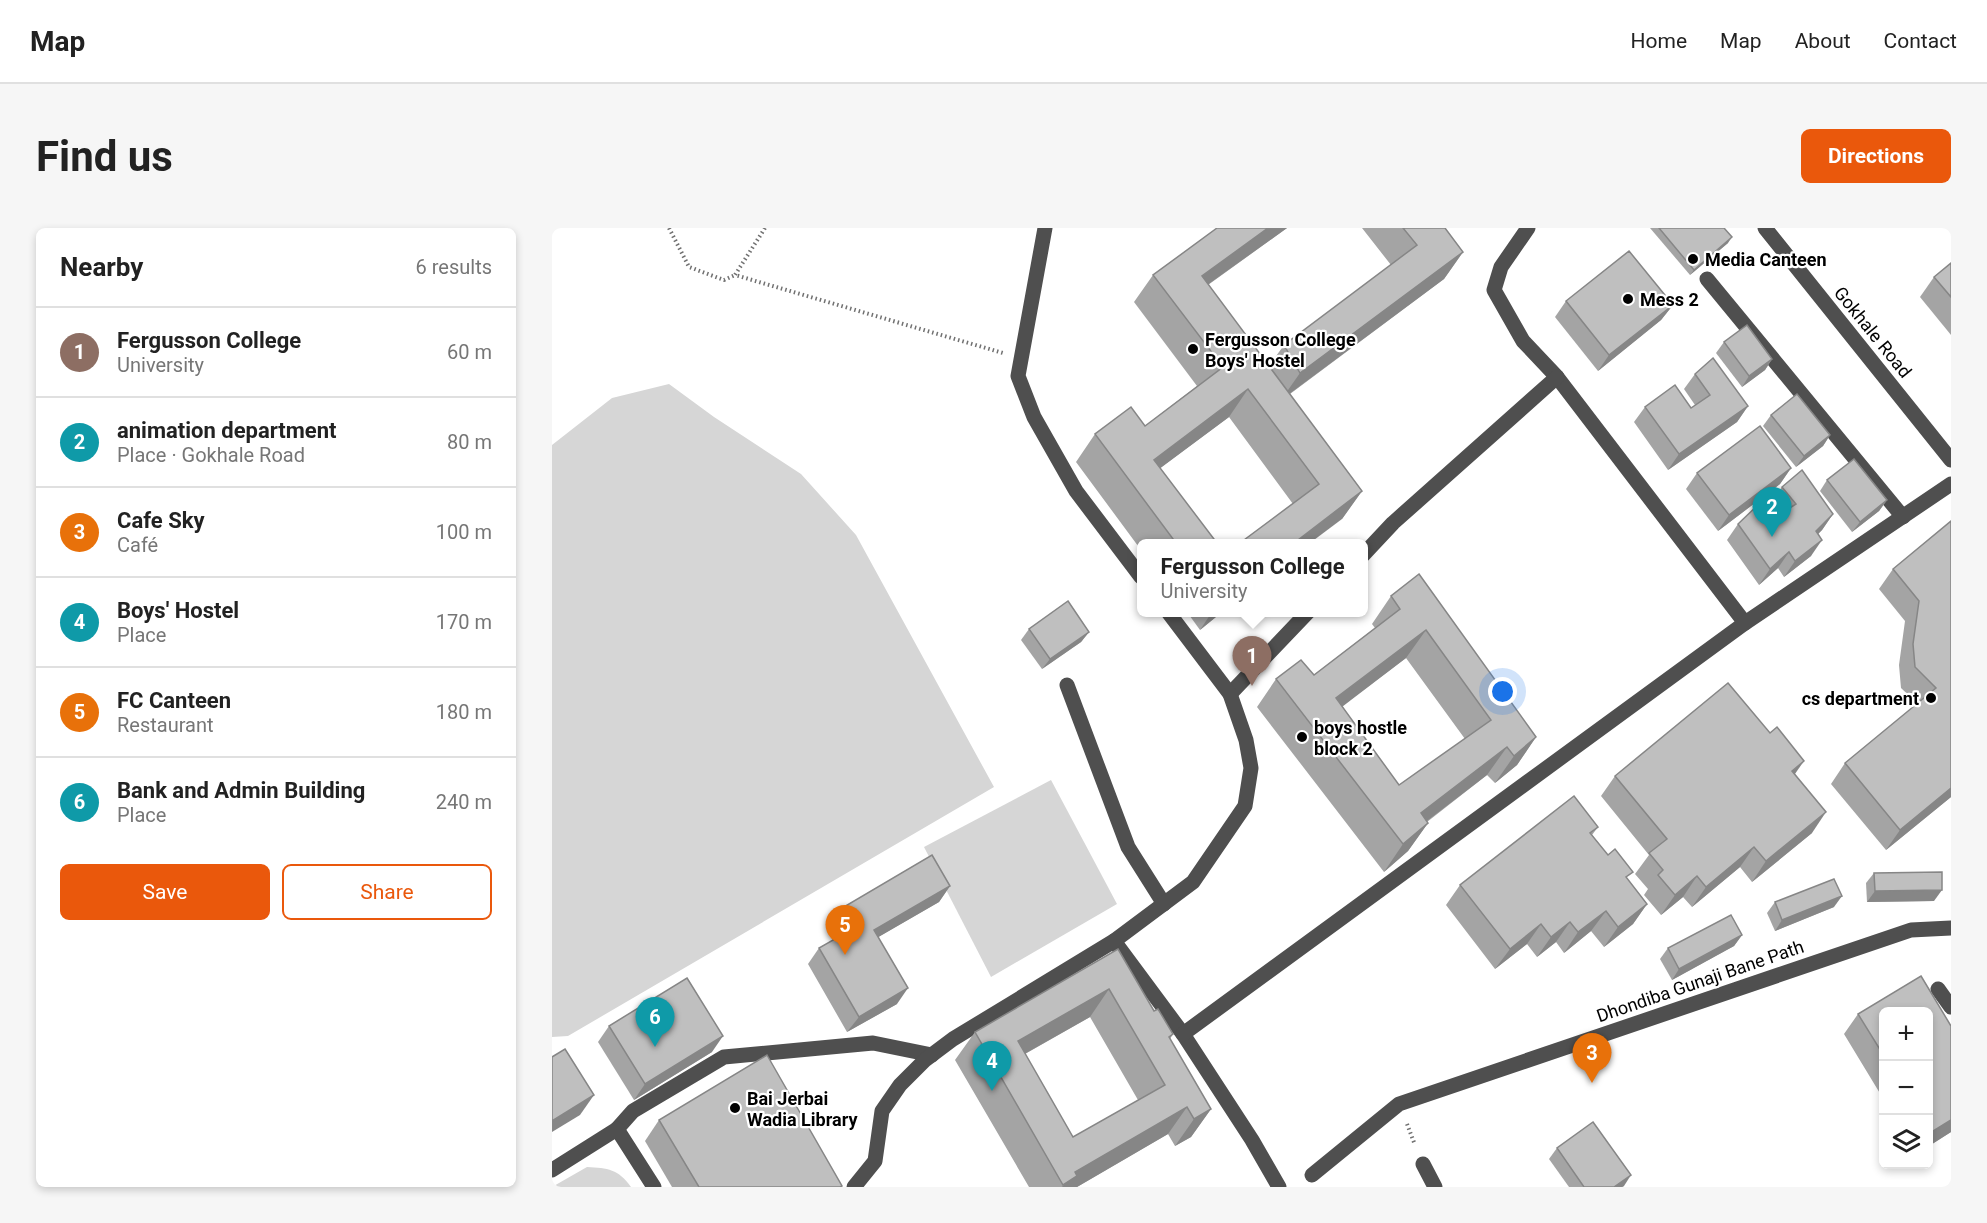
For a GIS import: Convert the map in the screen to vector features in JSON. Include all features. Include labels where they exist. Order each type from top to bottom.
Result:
[{"type":"street","points":[[1045,228],[1018,376],[1034,417],[1076,491],[1137,572]]},
{"type":"street","points":[[1528,228],[1501,267],[1494,290],[1523,341],[1557,376],[1745,623]]},
{"type":"street","name":"Gokhale Road","points":[[1765,228],[1951,460]]},
{"type":"street","points":[[1707,279],[1903,517]]},
{"type":"street","points":[[1368,550],[1393,523],[1557,376]]},
{"type":"street","points":[[1183,1034],[1745,623],[1951,484]]},
{"type":"street","points":[[854,1187],[875,1161],[882,1111],[900,1085],[953,1039],[1114,941],[1193,882],[1245,806],[1251,768],[1246,740],[1230,694],[1172,617]]},
{"type":"street","points":[[1230,694],[1303,617]]},
{"type":"street","points":[[1067,685],[1128,847],[1164,904]]},
{"type":"street","name":"Dhondiba Gunaji Bane Path","points":[[1312,1175],[1399,1104],[1911,930],[1951,928]]},
{"type":"street","points":[[1114,941],[1183,1034],[1252,1140],[1279,1187]]},
{"type":"street","points":[[1938,989],[1951,1007]]},
{"type":"street","points":[[552,1170],[617,1129],[633,1111],[724,1058],[873,1042],[932,1055]]},
{"type":"street","points":[[617,1129],[654,1187]]},
{"type":"street","points":[[1421,1159],[1435,1187]]},
{"type":"path","points":[[669,228],[689,267],[724,280],[735,275],[765,228]]},
{"type":"path","points":[[735,275],[1021,358]]},
{"type":"path","points":[[1402,1114],[1421,1159]]},
{"type":"shaded area","points":[[669,384],[714,417],[801,474],[856,535],[994,787],[568,1036],[552,1037],[552,445],[612,398]]},
{"type":"shaded area","points":[[1051,780],[1117,904],[991,977],[924,847]]},
{"type":"shaded area","points":[[587,1167],[617,1173],[631,1187],[552,1187]]},
{"type":"building","points":[[1217,228],[1268,228],[1202,276],[1362,491],[1299,539],[1245,539],[1319,484],[1248,389],[1154,460],[1214,539],[1173,539],[1095,434],[1131,407],[1145,426],[1223,367],[1153,275]]},
{"type":"building","points":[[1403,228],[1445,228],[1463,252],[1300,373],[1284,345],[1417,245]]},
{"type":"building","name":"Media Canteen","points":[[1659,228],[1724,228],[1732,237],[1694,270]]},
{"type":"building","points":[[1629,251],[1673,305],[1609,355],[1566,301]]},
{"type":"building","points":[[1951,263],[1951,297],[1934,277]]},
{"type":"building","points":[[1747,325],[1772,359],[1749,376],[1724,342]]},
{"type":"building","points":[[1713,358],[1748,406],[1679,454],[1645,407],[1675,385],[1691,408],[1710,395],[1695,374]]},
{"type":"building","points":[[1797,394],[1830,435],[1804,456],[1771,415]]},
{"type":"building","points":[[1760,426],[1791,468],[1729,515],[1697,473]]},
{"type":"building","points":[[1854,459],[1887,500],[1860,522],[1827,480]]},
{"type":"building","points":[[1802,470],[1833,514],[1816,531],[1822,540],[1795,561],[1789,552],[1770,569],[1738,524],[1761,502],[1773,519],[1796,504],[1782,487]]},
{"type":"building","name":"cs department","points":[[1951,521],[1951,788],[1900,830],[1845,763],[1936,688],[1915,667],[1913,644],[1919,601],[1893,569]]},
{"type":"building","points":[[1419,574],[1536,737],[1514,756],[1507,747],[1421,813],[1428,823],[1403,844],[1276,679],[1301,660],[1314,675],[1400,609],[1391,596]],"holes":[[[1426,630],[1491,720],[1399,785],[1336,698]]]},
{"type":"building","points":[[1068,601],[1089,632],[1050,659],[1029,629]]},
{"type":"building","points":[[1728,683],[1770,733],[1777,727],[1804,761],[1792,771],[1826,812],[1766,861],[1754,847],[1706,887],[1697,876],[1675,895],[1658,875],[1663,870],[1649,853],[1667,839],[1615,776]]},
{"type":"building","points":[[1574,796],[1598,827],[1590,833],[1608,855],[1615,849],[1633,872],[1626,877],[1647,904],[1618,927],[1606,911],[1578,932],[1570,922],[1551,937],[1541,924],[1510,949],[1460,885]]},
{"type":"building","points":[[932,855],[950,886],[874,930],[908,988],[859,1017],[819,948],[849,931],[837,911]]},
{"type":"building","points":[[1942,872],[1942,890],[1875,891],[1874,873]]},
{"type":"building","points":[[1834,879],[1842,896],[1782,920],[1775,902]]},
{"type":"building","points":[[1731,915],[1742,935],[1679,969],[1668,948]]},
{"type":"building","points":[[1118,949],[1154,1011],[1158,1009],[1173,1034],[1169,1037],[1211,1109],[1194,1119],[1187,1107],[1075,1172],[1077,1176],[1063,1185],[975,1032]],"holes":[[[1109,989],[1165,1085],[1073,1137],[1018,1041]]]},
{"type":"building","points":[[1921,976],[1951,1026],[1951,1120],[1933,1131],[1933,1007],[1879,1007],[1879,1048],[1858,1014]]},
{"type":"building","points":[[687,978],[723,1036],[645,1084],[609,1026]]},
{"type":"building","points":[[565,1049],[594,1095],[552,1121],[552,1057]]},
{"type":"building","name":"Bai Jerbai Wadia Library","points":[[767,1055],[842,1186],[699,1187],[659,1120]]},
{"type":"building","points":[[1593,1122],[1631,1175],[1614,1187],[1584,1187],[1557,1148]]},
{"type":"place","name":"Media Canteen","points":[[1693,259]]},
{"type":"place","name":"Mess 2","points":[[1628,299]]},
{"type":"place","name":"Fergusson College Boys' Hostel","points":[[1193,349]]},
{"type":"place","name":"animation department","points":[[1772,537]]},
{"type":"place","name":"Fergusson College","points":[[1252,686]]},
{"type":"place","name":"cs department","points":[[1931,698]]},
{"type":"place","name":"boys hostle block 2","points":[[1302,737]]},
{"type":"place","name":"FC Canteen","points":[[845,955]]},
{"type":"place","name":"Bank and Admin Building","points":[[655,1047]]},
{"type":"place","name":"Cafe Sky","points":[[1592,1083]]},
{"type":"place","name":"Boys' Hostel","points":[[992,1091]]},
{"type":"place","name":"Bai Jerbai Wadia Library","points":[[735,1108]]}]
